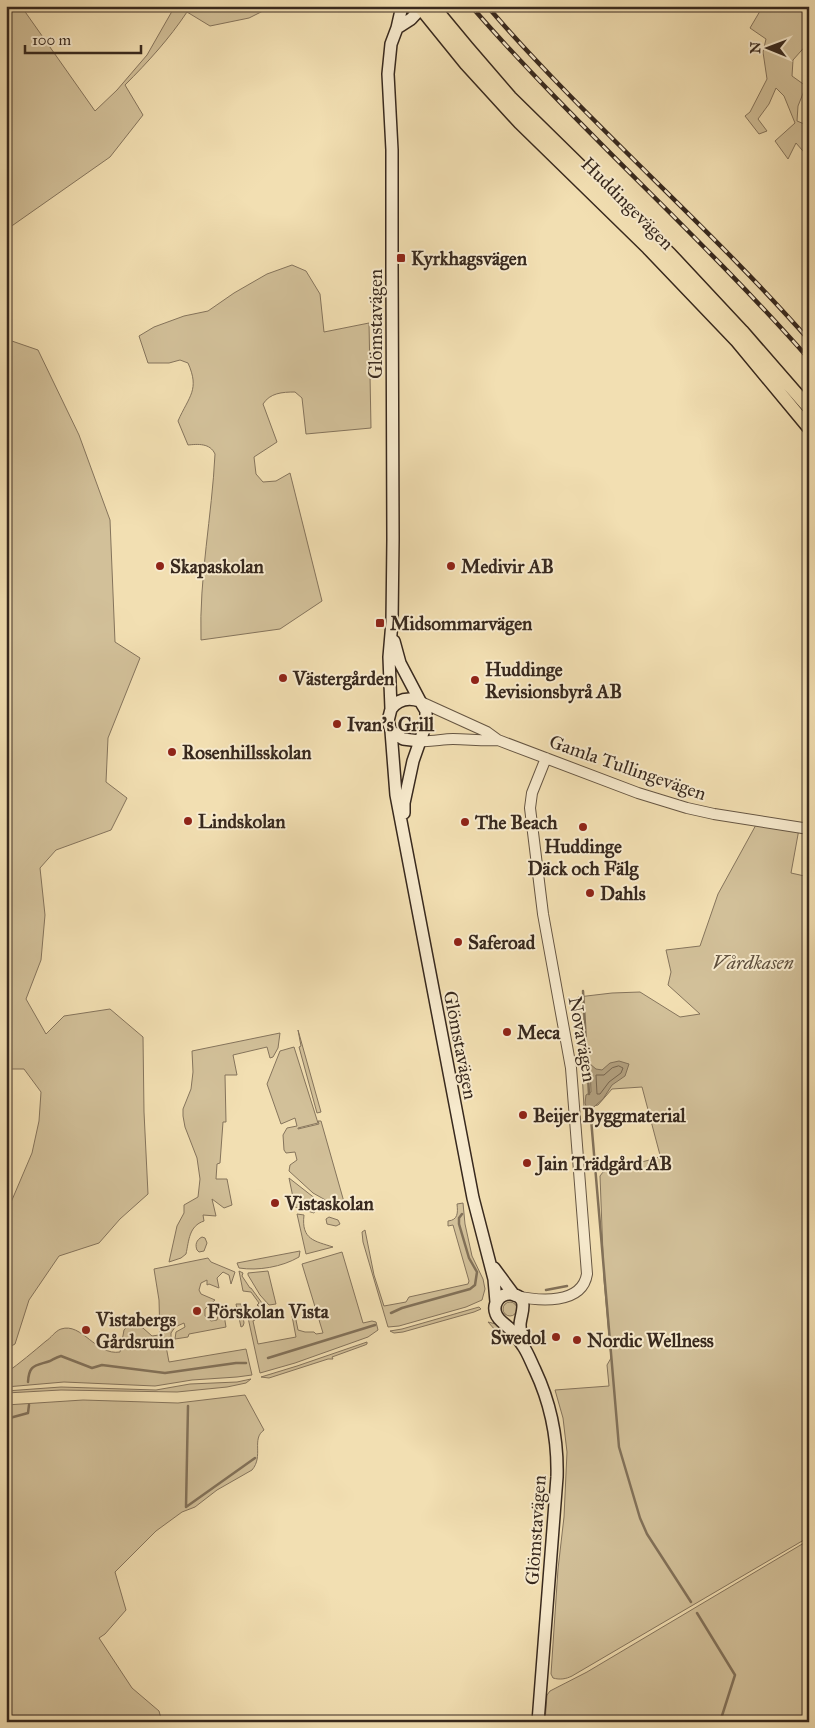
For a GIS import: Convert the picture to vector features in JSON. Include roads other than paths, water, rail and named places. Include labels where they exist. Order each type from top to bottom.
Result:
[{"type":"main road","name":"Glömstavägen","points":[[402,6],[391,44],[388,74],[392,150],[392,622],[390,710],[388,721],[391,731],[396,795],[473,1198],[495,1286],[495,1313],[524,1347]]},
{"type":"main road","points":[[397,28],[411,20],[424,7]]},
{"type":"main road","name":"Huddingevägen","points":[[424,7],[466,48],[510,97],[670,254],[742,331],[809,408]]},
{"type":"main road","name":"Huddingevägen","points":[[424,7],[466,64],[520,123],[648,248],[736,340],[809,428]]},
{"type":"main road","name":"Glömstavägen","points":[[392,622],[400,663],[426,711],[405,796],[404,835]]},
{"type":"main road","points":[[390,710],[394,704],[403,700],[420,701]]},
{"type":"main road","points":[[391,731],[404,740],[420,741]]},
{"type":"main road","name":"Glömstavägen","points":[[489,1260],[504,1284],[523,1303],[520,1332],[524,1347],[538,1375],[549,1407],[557,1448],[538,1722]]},
{"type":"main road","points":[[496,1302],[502,1296],[515,1296]]},
{"type":"main road","points":[[503,1322],[512,1323],[522,1316]]},
{"type":"street","name":"Gamla Tullingevägen","points":[[420,701],[487,732],[498,740],[638,793],[714,814],[809,829]]},
{"type":"street","name":"Gamla Tullingevägen","points":[[420,741],[430,742],[451,739],[498,740]]},
{"type":"street","name":"Novavägen","points":[[515,1296],[543,1300],[578,1292],[586,1281],[588,1274],[572,1068],[543,914],[530,808],[532,793],[546,758]]},
{"type":"street","name":"Novavägen","points":[[522,1316],[543,1300]]},
{"type":"water","points":[[619,1061],[629,1064],[625,1076],[612,1085],[603,1099],[588,1112],[585,1103],[586,1095],[591,1092],[590,1064],[596,1069],[602,1070],[610,1063]]},
{"type":"waterway","points":[[583,991],[589,1094]]},
{"type":"waterway","points":[[590,1107],[619,1447],[640,1518],[647,1534],[691,1602]]},
{"type":"waterway","points":[[391,1313],[402,1308],[470,1289],[475,1285],[477,1272],[469,1258],[459,1224],[459,1218],[462,1214]]},
{"type":"waterway","points":[[546,1290],[567,1286]]},
{"type":"waterway","points":[[268,1358],[375,1325]]},
{"type":"waterway","points":[[28,1382],[31,1369],[61,1356],[92,1368],[102,1365],[165,1373],[246,1363]]},
{"type":"waterway","points":[[6,1419],[28,1413],[29,1405]]},
{"type":"waterway","points":[[188,1406],[186,1507],[255,1458]]},
{"type":"waterway","points":[[697,1613],[735,1675],[720,1722]]},
{"type":"railway","points":[[471,6],[554,96],[726,269],[809,359]]},
{"type":"railway","points":[[487,6],[566,91],[730,255],[809,340]]},
{"type":"place","name":"Kyrkhagsvägen","points":[[401,258]]},
{"type":"place","name":"Skapaskolan","points":[[160,566]]},
{"type":"place","name":"Medivir AB","points":[[451,566]]},
{"type":"place","name":"Midsommarvägen","points":[[380,623]]},
{"type":"place","name":"Västergården","points":[[283,678]]},
{"type":"place","name":"Huddinge Revisionsbyrå AB","points":[[475,680]]},
{"type":"place","name":"Ivan's Grill","points":[[337,724]]},
{"type":"place","name":"Rosenhillsskolan","points":[[172,752]]},
{"type":"place","name":"Lindskolan","points":[[188,821]]},
{"type":"place","name":"The Beach","points":[[465,822]]},
{"type":"place","name":"Huddinge Däck och Fälg","points":[[583,827]]},
{"type":"place","name":"Dahls","points":[[590,893]]},
{"type":"place","name":"Saferoad","points":[[458,942]]},
{"type":"place","name":"Meca","points":[[507,1032]]},
{"type":"place","name":"Beijer Byggmaterial","points":[[523,1115]]},
{"type":"place","name":"Jain Trädgård AB","points":[[527,1163]]},
{"type":"place","name":"Vistaskolan","points":[[275,1203]]},
{"type":"place","name":"Förskolan Vista","points":[[197,1311]]},
{"type":"place","name":"Vistabergs Gårdsruin","points":[[86,1330]]},
{"type":"place","name":"Swedol","points":[[556,1337]]},
{"type":"place","name":"Nordic Wellness","points":[[577,1340]]},
{"type":"park label","name":"Vårdkasen","points":[[753,962]]}]
